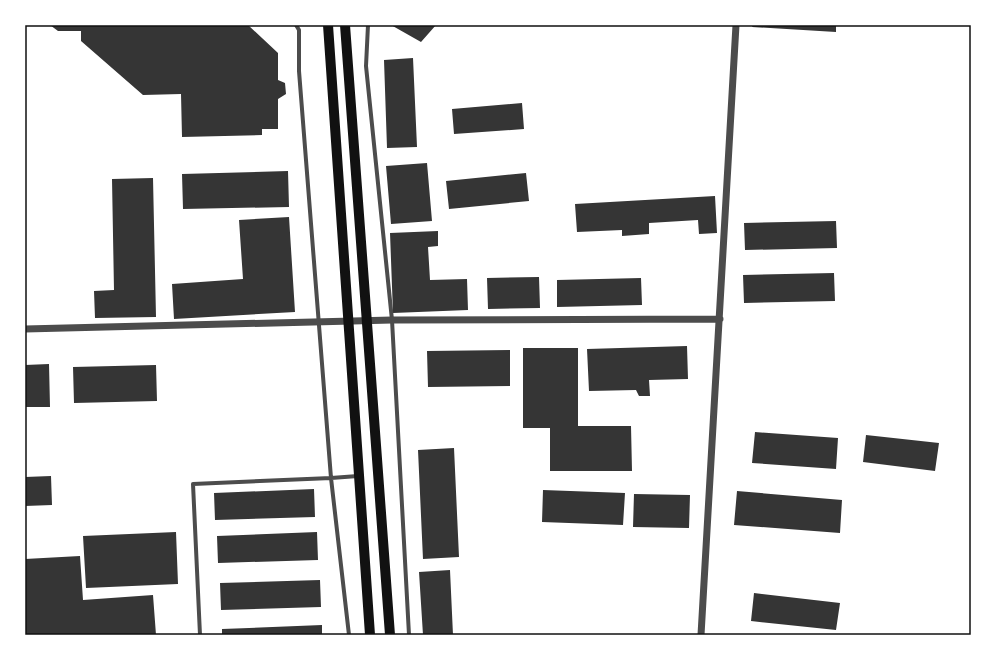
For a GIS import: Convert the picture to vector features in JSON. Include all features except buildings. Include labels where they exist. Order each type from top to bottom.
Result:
[{"type":"main road","points":[[328,25],[370,635]]},
{"type":"main road","points":[[345,25],[390,635]]},
{"type":"street","points":[[296,25],[299,30],[299,71],[331,478],[349,635]]},
{"type":"street","points":[[368,25],[366,66],[392,320],[409,635]]},
{"type":"street","points":[[701,635],[736,25]]},
{"type":"street","points":[[25,329],[348,320],[720,319]]},
{"type":"street","points":[[200,635],[193,484],[359,476]]}]
